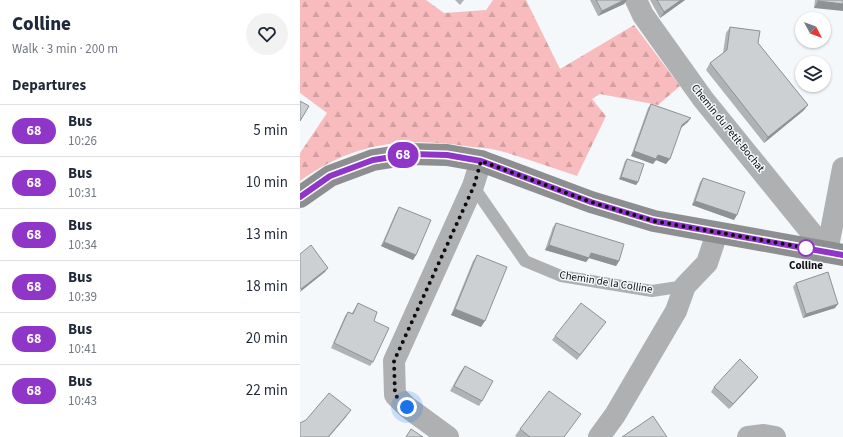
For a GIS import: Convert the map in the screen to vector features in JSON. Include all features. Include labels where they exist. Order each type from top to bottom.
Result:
[{"type":"main road","points":[[300,197],[330,176],[373,160],[411,154],[447,155],[481,161],[591,202],[654,221],[835,254]]},
{"type":"street","name":"Chemin du Petit-Bochat","points":[[636,0],[643,15],[703,98],[835,254]]},
{"type":"street","points":[[448,437],[407,407],[395,395],[394,361],[474,186],[481,161]]},
{"type":"street","points":[[835,254],[843,168]]},
{"type":"street","points":[[599,437],[615,415],[676,311],[685,286],[707,263],[717,233]]},
{"type":"street","points":[[748,437],[764,435],[775,437]]},
{"type":"lane","name":"Chemin de la Colline","points":[[474,186],[525,261],[561,276],[652,291],[685,286]]},
{"type":"green space","points":[[300,0],[426,0],[444,13],[486,10],[493,0],[526,0],[560,69],[634,25],[680,86],[658,105],[600,94],[592,99],[606,116],[577,176],[495,150],[442,143],[420,142],[399,143],[359,151],[339,158],[300,181],[300,153],[327,113],[300,93]]},
{"type":"building","points":[[596,0],[624,0],[602,11]]},
{"type":"building","points":[[657,0],[681,0],[664,12]]},
{"type":"building","points":[[843,0],[843,4],[818,1]]},
{"type":"building","points":[[730,27],[760,31],[758,43],[795,89],[795,92],[798,92],[808,105],[768,137],[710,63],[727,50]]},
{"type":"building","points":[[300,101],[309,106],[300,121]]},
{"type":"building","points":[[651,104],[691,118],[682,125],[670,159],[658,155],[656,159],[634,151]]},
{"type":"building","points":[[627,159],[644,164],[638,182],[621,177]]},
{"type":"building","points":[[703,178],[745,192],[737,215],[695,201]]},
{"type":"building","points":[[399,207],[431,220],[416,255],[384,242]]},
{"type":"building","points":[[556,223],[624,244],[619,261],[591,253],[589,258],[549,245]]},
{"type":"building","points":[[311,245],[328,268],[301,289],[300,254]]},
{"type":"building","points":[[477,255],[507,267],[485,321],[455,309]]},
{"type":"building","points":[[828,272],[838,304],[806,314],[796,283]]},
{"type":"building","points":[[358,303],[377,312],[374,321],[389,328],[373,362],[334,343],[348,312],[353,314]]},
{"type":"building","points":[[581,303],[606,322],[580,355],[555,336]]},
{"type":"building","points":[[740,359],[758,377],[733,404],[714,387]]},
{"type":"building","points":[[465,366],[493,381],[482,401],[454,386]]},
{"type":"building","points":[[549,391],[581,414],[564,437],[530,437],[520,429]]},
{"type":"building","points":[[329,393],[351,410],[328,437],[300,437],[300,423],[306,420]]},
{"type":"building","points":[[653,416],[667,437],[622,437]]},
{"type":"building","points":[[411,429],[423,437],[406,437]]},
{"type":"bus line","name":"68","points":[[300,197],[330,176],[373,160],[411,154],[447,155],[481,161],[591,202],[654,221],[843,255]]},
{"type":"place","name":"Colline","points":[[806,248]]},
{"type":"route","points":[[407,407],[395,395],[394,361],[474,186],[481,161],[591,202],[654,221],[806,248]]}]
